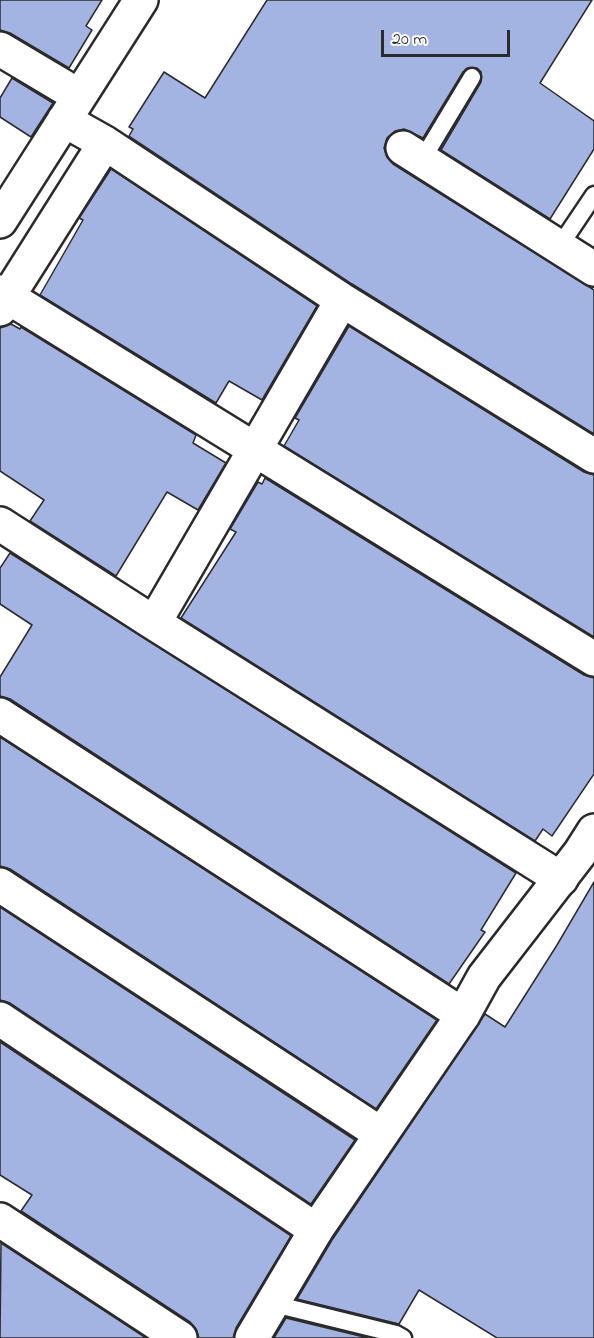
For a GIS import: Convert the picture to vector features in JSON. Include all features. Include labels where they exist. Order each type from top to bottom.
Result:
[{"type":"street","points":[[0,221],[141,0]]},
{"type":"street","points":[[0,49],[71,108],[105,143],[342,300],[594,456]]},
{"type":"street","points":[[105,143],[3,300],[255,449],[594,659]]},
{"type":"street","points":[[413,154],[594,269]]},
{"type":"street","points":[[154,623],[342,300]]},
{"type":"street","points":[[0,524],[561,879]]},
{"type":"street","points":[[0,715],[463,1015]]},
{"type":"street","points":[[252,1338],[316,1230],[463,1015],[484,977],[561,879],[590,848]]},
{"type":"street","points":[[0,885],[381,1134]]},
{"type":"street","points":[[0,1019],[316,1230]]},
{"type":"street","points":[[0,1220],[180,1338]]},
{"type":"lane","points":[[413,154],[472,77]]},
{"type":"lane","points":[[559,247],[594,195]]},
{"type":"lane","points":[[274,1304],[396,1334],[403,1338]]},
{"type":"building","points":[[0,0],[102,0],[86,26],[92,30],[69,68],[10,33],[0,30]]},
{"type":"building","points":[[267,0],[592,0],[540,83],[594,121],[594,149],[550,219],[441,150],[481,82],[481,72],[477,68],[467,68],[463,72],[423,138],[404,129],[395,131],[387,138],[384,148],[393,164],[594,290],[594,434],[352,284],[129,136],[133,129],[129,127],[164,72],[205,98]]},
{"type":"building","points":[[12,78],[53,103],[31,137],[0,117],[0,98]]},
{"type":"building","points":[[111,169],[317,306],[262,400],[229,381],[216,403],[40,295],[83,220],[79,218]]},
{"type":"building","points":[[11,324],[20,329],[21,327],[196,435],[193,443],[226,463],[198,510],[167,492],[116,576],[30,521],[44,500],[0,471],[0,328]]},
{"type":"building","points":[[349,326],[584,472],[594,475],[594,637],[284,446],[299,420],[295,418]]},
{"type":"building","points":[[265,478],[584,675],[594,678],[594,774],[552,836],[543,829],[535,841],[181,618],[236,532],[230,529],[258,482],[262,484]]},
{"type":"building","points":[[10,553],[516,873],[481,930],[485,932],[449,984],[10,699],[0,696],[0,677],[32,625],[0,604],[0,568]]},
{"type":"building","points":[[0,737],[437,1020],[376,1109],[10,869],[0,866]]},
{"type":"building","points":[[594,882],[594,1338],[497,1338],[419,1290],[399,1324],[297,1299],[332,1240],[485,1014],[505,1027]]},
{"type":"building","points":[[0,907],[355,1140],[311,1204],[10,1003],[0,1000]]},
{"type":"building","points":[[0,1042],[291,1236],[236,1328],[233,1338],[199,1338],[190,1322],[21,1211],[32,1195],[0,1175]]},
{"type":"building","points":[[1,1243],[146,1338],[0,1338]]},
{"type":"building","points":[[286,1318],[368,1338],[274,1338]]}]
